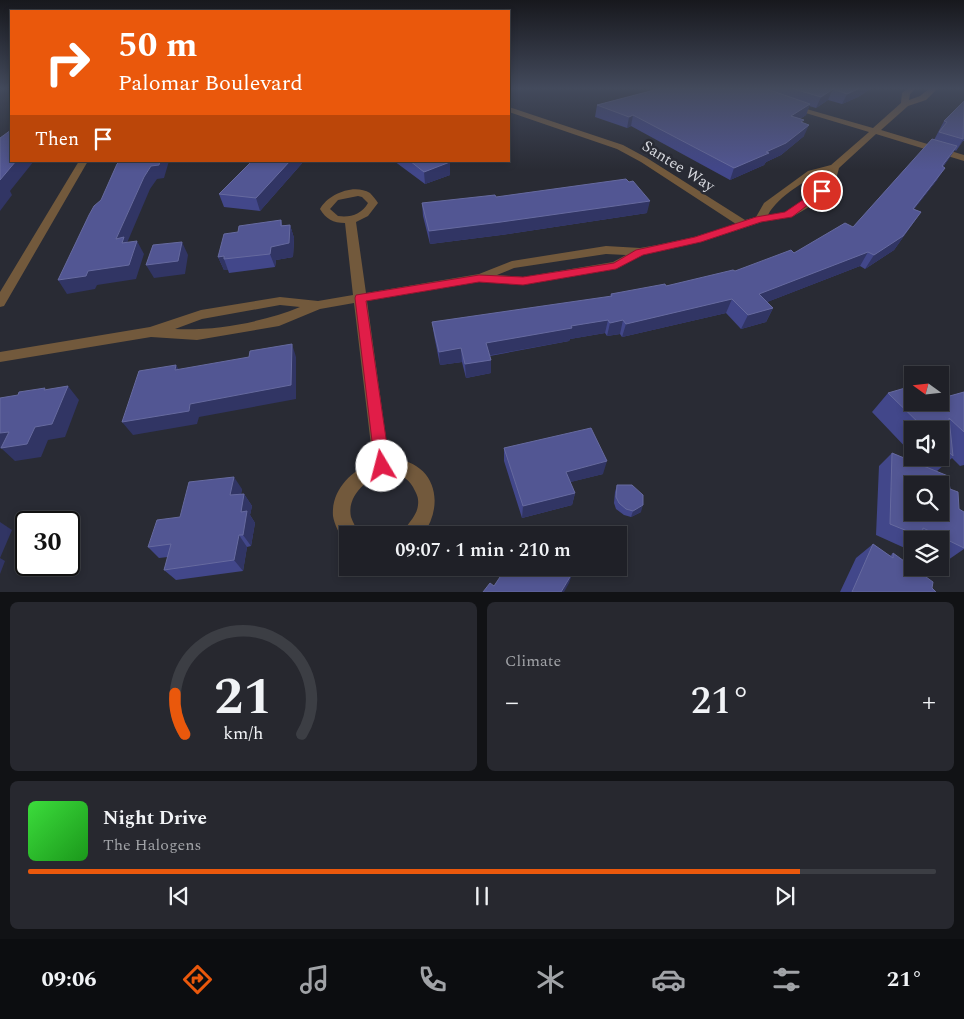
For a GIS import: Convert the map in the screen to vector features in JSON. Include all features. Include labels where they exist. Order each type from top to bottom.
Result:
[{"type":"street","name":"Santee Way","points":[[528,116],[620,147],[644,160],[745,225]]},
{"type":"street","points":[[825,116],[964,158]]},
{"type":"street","points":[[760,219],[768,205],[811,173],[834,167],[891,116]]},
{"type":"street","points":[[0,303],[83,162]]},
{"type":"street","points":[[0,357],[151,332],[201,315],[280,301],[318,304],[360,298],[479,278],[512,265],[606,250],[640,252],[697,240],[760,219],[788,215],[804,205],[832,181],[834,167]]},
{"type":"street","points":[[350,220],[382,466]]},
{"type":"street","points":[[479,278],[523,281],[616,266],[640,252]]},
{"type":"street","points":[[151,332],[197,335],[279,321],[318,304]]},
{"type":"street","points":[[345,526],[342,513],[344,496],[354,482],[367,472],[382,466],[398,466],[412,472],[422,482],[427,497],[426,513],[419,526]]},
{"type":"building","points":[[634,116],[792,116],[804,120],[801,122],[809,125],[786,143],[766,152],[769,153],[734,168]]},
{"type":"building","points":[[949,116],[964,116],[963,139],[939,132],[947,122],[944,121]]},
{"type":"building","points":[[10,131],[10,162],[15,162],[0,180],[0,138]]},
{"type":"building","points":[[932,139],[957,146],[942,166],[945,168],[913,209],[921,212],[903,236],[874,255],[868,252],[759,294],[773,308],[748,315],[732,299],[626,324],[623,320],[610,323],[608,320],[571,326],[572,328],[486,343],[491,360],[465,364],[461,348],[439,352],[432,322],[612,296],[611,294],[665,284],[666,286],[735,271],[791,250],[794,253],[845,223],[853,227]]},
{"type":"building","points":[[119,162],[160,162],[159,165],[151,166],[144,177],[116,239],[124,237],[122,243],[137,241],[129,265],[88,271],[86,276],[58,280],[89,215],[94,206],[101,200]]},
{"type":"building","points":[[251,162],[289,162],[256,198],[219,194]]},
{"type":"building","points":[[411,162],[450,162],[424,172]]},
{"type":"building","points":[[626,179],[629,182],[633,181],[650,201],[429,231],[422,203],[495,195],[496,197]]},
{"type":"building","points":[[281,220],[281,226],[290,225],[289,243],[271,247],[270,254],[224,259],[224,256],[218,257],[224,234],[238,232],[239,226]]},
{"type":"building","points":[[182,242],[178,261],[146,265],[153,245]]},
{"type":"building","points":[[292,344],[291,385],[190,404],[189,411],[122,422],[139,371],[176,365],[175,370],[249,357],[250,351]]},
{"type":"building","points":[[68,386],[52,424],[35,427],[27,444],[1,448],[9,432],[0,433],[0,398],[18,395],[19,392]]},
{"type":"building","points":[[904,388],[904,409],[888,393]]},
{"type":"building","points":[[964,392],[964,432],[949,418],[953,456],[949,452],[949,421],[917,421],[906,411],[949,411],[949,396]]},
{"type":"building","points":[[591,428],[607,461],[566,472],[575,493],[523,506],[504,448]]},
{"type":"building","points":[[892,453],[904,458],[904,466],[924,466],[948,476],[904,476],[904,521],[949,521],[949,482],[950,489],[958,492],[959,509],[964,512],[964,548],[949,541],[949,531],[929,531],[923,528],[923,531],[907,531],[890,524]]},
{"type":"building","points":[[234,477],[230,495],[244,494],[241,512],[247,511],[243,535],[239,535],[234,560],[164,570],[171,544],[148,547],[157,520],[180,517],[189,482]]},
{"type":"building","points":[[617,485],[632,485],[643,495],[643,505],[633,511],[626,509],[619,503],[616,497]]},
{"type":"building","points":[[873,544],[893,558],[893,553],[904,561],[904,576],[925,576],[933,582],[932,588],[936,592],[852,592]]},
{"type":"building","points":[[501,576],[571,576],[561,592],[483,592],[490,583],[494,586]]},
{"type":"route","points":[[382,466],[360,298],[479,278],[523,281],[616,266],[640,252],[697,240],[760,219],[788,215],[822,191]]}]
